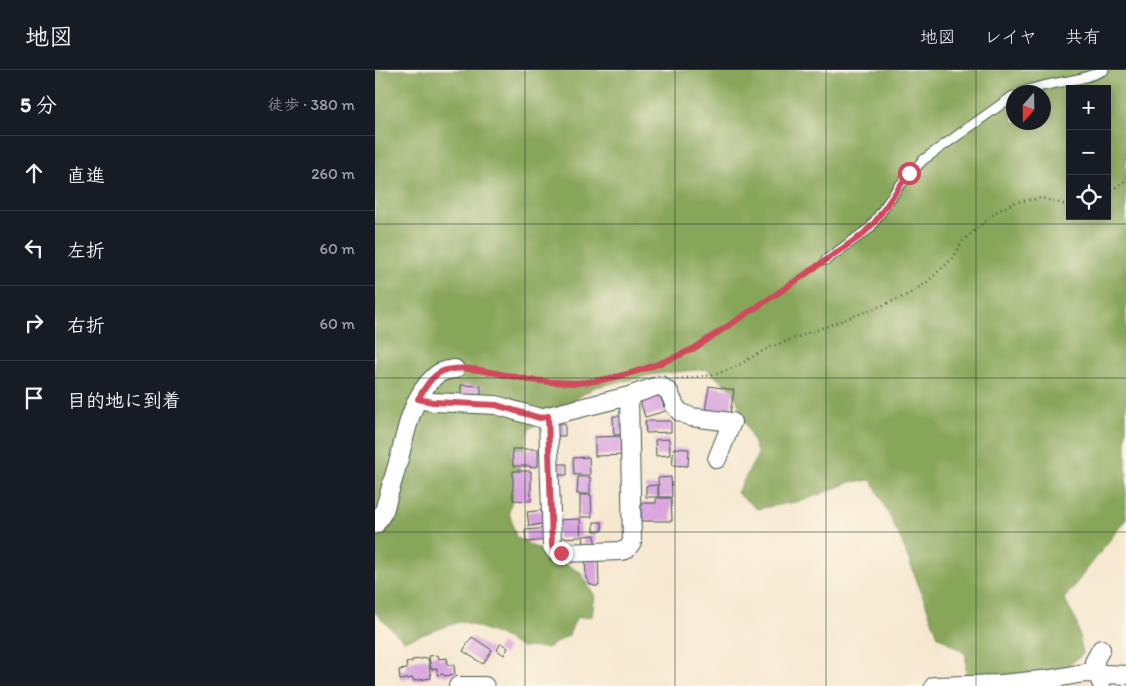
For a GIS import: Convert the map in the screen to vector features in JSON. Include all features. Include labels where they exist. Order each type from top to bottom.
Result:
[{"type":"street","points":[[375,525],[383,511],[411,414],[418,399],[435,376],[444,371],[455,369]]},
{"type":"street","points":[[418,399],[433,402],[496,405],[540,418],[629,396],[659,385],[669,392],[680,412],[691,417],[732,422],[717,459]]},
{"type":"street","points":[[548,416],[552,546],[555,551],[561,553],[622,552],[632,542],[629,396]]},
{"type":"street","points":[[1100,682],[1094,662],[1101,649]]},
{"type":"street","points":[[935,686],[1001,684],[1051,679],[1084,673],[1100,682],[1126,675]]},
{"type":"street","points":[[458,686],[485,686]]},
{"type":"lane","points":[[1044,85],[1080,80],[1104,70]]},
{"type":"lane","points":[[826,260],[870,228],[899,186],[923,160],[1006,101]]},
{"type":"path","points":[[1111,189],[1126,180]]},
{"type":"path","points":[[659,385],[675,379],[714,375],[735,367],[768,348],[909,294],[927,282],[954,257],[967,237],[996,212],[1015,202],[1042,198],[1066,205]]},
{"type":"path","points":[[455,369],[479,370],[532,380],[563,383],[627,373],[662,362],[693,349],[826,260]]},
{"type":"green space","points":[[375,70],[1126,70],[1126,519],[1064,599],[1076,619],[1083,654],[1045,684],[952,686],[966,673],[966,654],[938,636],[902,542],[872,480],[850,482],[805,500],[757,509],[737,493],[758,454],[733,391],[706,369],[656,374],[595,387],[529,429],[509,512],[516,537],[580,572],[595,596],[592,616],[576,618],[569,635],[547,648],[521,647],[497,634],[462,621],[404,641],[375,613]]},
{"type":"building","points":[[461,385],[481,386],[481,398],[461,397]]},
{"type":"building","points":[[709,386],[734,390],[730,414],[705,411]]},
{"type":"building","points":[[660,395],[664,407],[668,406],[669,410],[645,417],[640,401]]},
{"type":"building","points":[[613,416],[626,416],[626,434],[614,435]]},
{"type":"building","points":[[645,421],[671,421],[671,432],[646,433]]},
{"type":"building","points":[[556,424],[565,424],[565,436],[556,436]]},
{"type":"building","points":[[626,436],[627,455],[595,456],[595,437]]},
{"type":"building","points":[[669,439],[670,455],[656,456],[655,440]]},
{"type":"building","points":[[674,448],[689,449],[688,466],[672,465]]},
{"type":"building","points":[[512,449],[538,449],[538,466],[530,468],[530,466],[513,466]]},
{"type":"building","points":[[589,457],[590,475],[574,475],[573,458]]},
{"type":"building","points":[[557,464],[567,464],[567,475],[557,475]]},
{"type":"building","points":[[513,471],[531,471],[531,501],[513,500]]},
{"type":"building","points":[[578,477],[590,477],[590,494],[577,494]]},
{"type":"building","points":[[671,477],[672,497],[659,497],[658,478]]},
{"type":"building","points":[[658,485],[658,497],[646,497],[646,486]]},
{"type":"building","points":[[580,495],[591,495],[592,517],[580,517]]},
{"type":"building","points":[[656,498],[671,498],[672,521],[641,521],[641,503],[656,503]]},
{"type":"building","points":[[546,510],[548,523],[529,526],[527,512]]},
{"type":"building","points":[[580,519],[581,537],[558,538],[557,520]]},
{"type":"building","points":[[594,522],[602,522],[602,531],[594,531]]},
{"type":"building","points":[[548,528],[549,540],[526,542],[525,530]]},
{"type":"building","points":[[595,535],[595,544],[584,545],[583,536]]},
{"type":"building","points":[[585,558],[598,558],[599,586],[588,583],[588,579],[586,579]]},
{"type":"building","points":[[472,637],[492,650],[483,664],[463,651]]},
{"type":"building","points":[[501,643],[508,648],[504,655],[497,650]]},
{"type":"building","points":[[438,655],[439,659],[447,658],[448,665],[454,665],[455,674],[437,675],[437,668],[431,669],[429,656]]},
{"type":"building","points":[[428,658],[431,678],[413,681],[413,678],[400,680],[399,670],[407,669],[406,663],[412,662],[412,660]]},
{"type":"route","points":[[561,553],[555,551],[552,546],[548,416],[540,418],[496,405],[433,402],[418,399],[429,382],[444,371],[455,369],[479,370],[532,380],[563,383],[578,382],[627,373],[677,356],[693,349],[862,235],[875,222],[909,173]]}]
